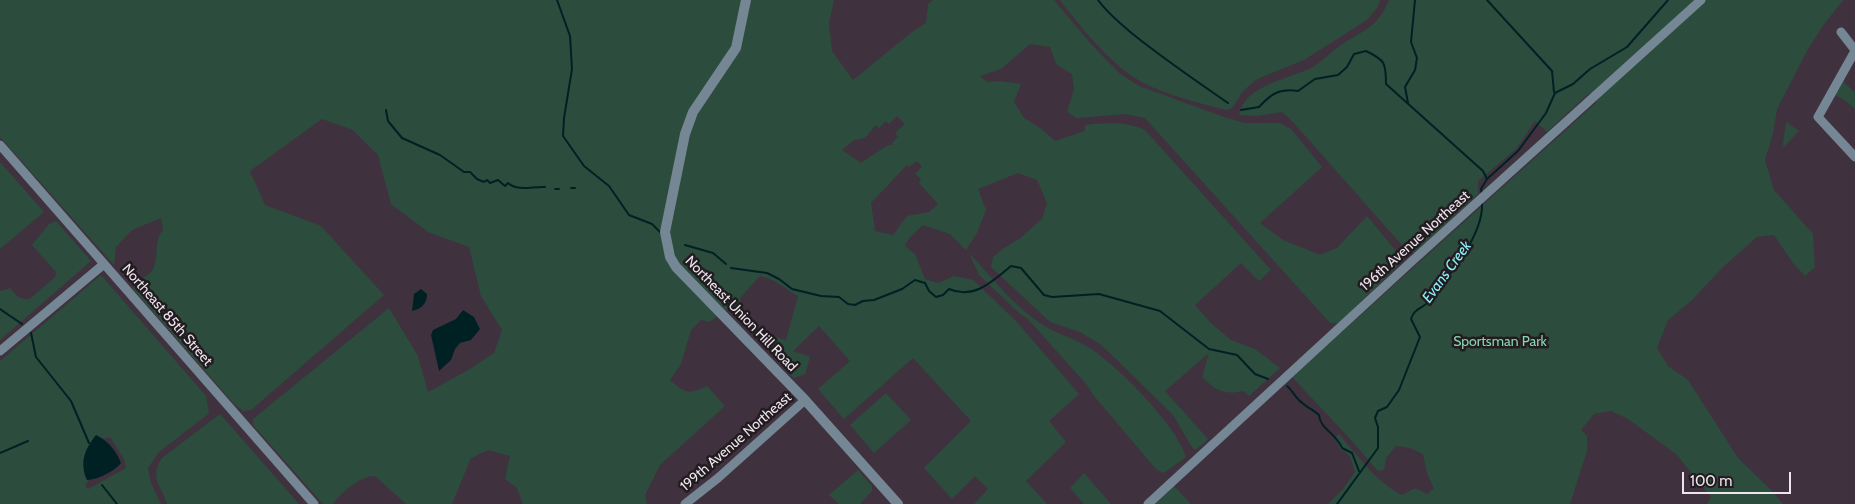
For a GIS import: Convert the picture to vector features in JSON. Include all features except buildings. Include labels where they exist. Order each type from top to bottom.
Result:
[{"type":"street","name":"Northeast Union Hill Road","points":[[746,0],[736,48],[725,67],[712,82],[692,112],[684,134],[665,232],[670,257],[676,267],[805,400],[898,504]]},
{"type":"street","name":"196th Avenue Northeast","points":[[1148,504],[1702,0]]},
{"type":"street","points":[[1841,32],[1855,50],[1818,117],[1855,157]]},
{"type":"street","name":"Northeast 85th Street","points":[[0,145],[314,504]]},
{"type":"street","points":[[0,351],[104,264]]},
{"type":"street","name":"199th Avenue Northeast","points":[[685,504],[718,478],[805,400]]},
{"type":"green space","points":[[0,0],[834,0],[829,23],[832,51],[853,80],[912,32],[926,23],[928,4],[933,0],[1054,0],[1091,44],[1119,73],[1139,86],[1244,123],[1280,123],[1291,129],[1322,167],[1260,223],[1283,240],[1320,255],[1337,248],[1367,216],[1402,258],[1398,266],[1339,323],[1330,323],[1145,118],[1125,114],[1077,118],[1067,112],[1074,89],[1072,74],[1056,64],[1050,47],[1030,44],[1001,69],[980,76],[987,82],[999,81],[1021,84],[1014,102],[1024,118],[1043,130],[1055,141],[1085,131],[1085,125],[1122,124],[1145,130],[1271,270],[1259,281],[1241,263],[1195,305],[1212,324],[1231,340],[1255,349],[1280,368],[1249,396],[1244,391],[1225,392],[1216,389],[1202,377],[1209,353],[1165,391],[1208,439],[1197,449],[1193,449],[1173,415],[1100,344],[1080,332],[1050,322],[991,267],[993,257],[1019,239],[1042,219],[1047,203],[1037,180],[1018,173],[978,189],[986,210],[977,233],[966,250],[950,234],[923,225],[909,238],[905,246],[915,254],[925,279],[938,283],[954,276],[973,280],[1016,321],[1079,394],[1049,421],[1066,442],[1026,481],[1047,504],[974,504],[988,489],[975,476],[952,499],[924,468],[971,421],[913,358],[844,419],[818,389],[850,361],[819,326],[793,351],[810,357],[805,374],[794,378],[728,309],[709,322],[701,320],[691,330],[681,364],[670,380],[679,388],[687,391],[695,391],[707,386],[725,406],[660,465],[645,495],[647,504],[523,504],[517,488],[505,479],[510,456],[488,450],[471,458],[452,504],[406,504],[375,476],[370,476],[352,486],[333,504],[323,504],[253,425],[253,419],[389,308],[418,356],[428,392],[470,369],[494,353],[502,330],[481,296],[469,247],[428,232],[391,204],[378,155],[353,130],[322,119],[250,171],[265,205],[321,226],[384,295],[251,410],[243,411],[234,404],[133,289],[135,281],[147,276],[155,264],[158,240],[163,230],[161,218],[132,230],[116,247],[114,265],[0,137]],"holes":[[[897,116],[905,124],[895,133],[898,137],[892,143],[893,145],[888,145],[861,163],[842,150],[854,140],[865,138],[876,125],[879,128],[886,121],[889,124]],[[917,161],[922,167],[915,174],[921,179],[919,183],[938,204],[929,212],[907,216],[893,235],[875,231],[871,203],[907,165],[909,167]],[[760,276],[775,281],[798,296],[786,340],[762,331],[750,322],[742,308],[740,298]]]},
{"type":"green space","points":[[1060,0],[1380,0],[1377,8],[1367,20],[1304,60],[1257,79],[1243,91],[1232,108],[1227,110],[1166,93],[1135,78],[1105,53]]},
{"type":"green space","name":"Sportsman Park","points":[[1389,0],[1843,0],[1808,49],[1777,109],[1773,134],[1765,160],[1774,190],[1813,234],[1815,267],[1805,276],[1793,263],[1774,235],[1757,237],[1722,268],[1691,301],[1668,320],[1657,348],[1668,366],[1688,380],[1738,458],[1783,504],[1707,504],[1711,497],[1676,454],[1628,419],[1611,411],[1594,414],[1581,430],[1587,436],[1587,451],[1570,504],[1328,504],[1343,489],[1355,472],[1350,456],[1340,449],[1335,438],[1339,434],[1360,460],[1393,490],[1402,495],[1415,488],[1427,494],[1434,489],[1427,473],[1423,454],[1410,448],[1396,446],[1386,458],[1384,470],[1378,471],[1292,377],[1597,102],[1589,93],[1547,132],[1535,121],[1516,149],[1478,181],[1478,194],[1415,253],[1408,252],[1282,112],[1257,116],[1239,115],[1249,97],[1259,90],[1269,84],[1313,67],[1337,48],[1367,29],[1379,18]]},
{"type":"green space","points":[[1843,81],[1855,93],[1855,109],[1835,95]]},
{"type":"green space","points":[[1786,122],[1799,131],[1784,147],[1783,143]]},
{"type":"green space","points":[[0,162],[44,212],[0,249]]},
{"type":"green space","points":[[56,221],[91,261],[0,340],[0,291],[10,288],[19,297],[24,299],[31,298],[55,277],[56,272],[32,245],[49,224]]},
{"type":"green space","points":[[969,253],[1010,298],[1028,314],[1050,329],[1084,345],[1103,358],[1131,383],[1146,398],[1171,430],[1186,457],[1165,472],[1162,473],[1156,469],[1094,396],[1087,385],[1027,318],[1019,313],[979,275]]},
{"type":"green space","points":[[101,275],[206,396],[209,412],[207,415],[159,452],[148,468],[151,483],[161,504],[0,504],[0,361]],"holes":[[[96,435],[104,439],[110,437],[124,459],[126,468],[88,489],[85,486],[88,481],[84,474]]]},
{"type":"green space","points":[[886,393],[911,420],[874,453],[850,425]]},
{"type":"green space","points":[[220,414],[299,504],[167,504],[156,476],[158,465],[162,458]]},
{"type":"green space","points":[[858,470],[872,486],[872,491],[860,504],[839,504],[829,495]]},
{"type":"green space","points":[[1084,473],[1111,504],[1084,504],[1070,488]]},
{"type":"green space","points":[[1174,486],[1191,504],[1154,504]]},
{"type":"shaded area","points":[[421,289],[427,294],[426,301],[421,307],[412,311],[414,294]]},
{"type":"shaded area","points":[[463,310],[474,317],[480,329],[471,340],[460,343],[455,349],[451,360],[439,371],[431,335],[433,330],[456,319]]},
{"type":"shaded area","points":[[96,435],[111,446],[121,463],[106,474],[87,480],[83,467],[84,456]]},
{"type":"waterway","points":[[557,0],[570,36],[572,69],[563,136],[584,166],[609,186],[629,215],[652,224],[661,233]]},
{"type":"waterway","points":[[1098,0],[1110,14],[1134,35],[1228,103]]},
{"type":"waterway","points":[[1408,103],[1405,87],[1415,70],[1417,58],[1411,42],[1415,0]]},
{"type":"waterway","points":[[1487,0],[1552,71],[1554,92]]},
{"type":"waterway","name":"Evans Creek","points":[[1482,194],[1481,189],[1487,179],[1518,151],[1546,113],[1555,93],[1573,84],[1590,69],[1627,47],[1668,0]]},
{"type":"waterway","points":[[1241,110],[1259,107],[1272,95],[1280,91],[1298,91],[1315,79],[1338,75],[1347,67],[1354,54],[1366,51],[1383,63],[1386,71],[1386,84],[1483,171],[1487,179]]},
{"type":"waterway","points":[[386,110],[388,121],[402,138],[440,155],[464,172],[470,172],[477,179],[484,182],[487,180],[490,183],[498,180],[505,186],[508,183],[521,188],[545,187]]},
{"type":"waterway","name":"Evans Creek","points":[[1337,504],[1378,448],[1378,427],[1375,418],[1378,411],[1387,407],[1399,390],[1420,337],[1411,319],[1417,310],[1429,301],[1446,280],[1471,242],[1481,215],[1482,203]]},
{"type":"waterway","points":[[685,245],[713,253],[726,264]]},
{"type":"waterway","points":[[731,268],[767,273],[792,289],[821,296],[839,297],[848,304],[855,305],[902,289],[915,280],[925,283],[929,291],[936,297],[943,295],[949,289],[958,292],[975,291],[990,283],[1011,266],[1021,268],[1044,295],[1052,297],[1099,294],[1160,311],[1209,349],[1237,355],[1255,374],[1268,379]]},
{"type":"waterway","points":[[0,309],[22,324]]},
{"type":"waterway","points":[[31,333],[36,357],[71,401],[89,443]]},
{"type":"waterway","points":[[1287,386],[1300,401],[1319,415],[1322,424],[1336,438],[1342,448],[1352,453],[1359,471]]},
{"type":"waterway","points":[[0,453],[28,441]]},
{"type":"waterway","points":[[102,485],[117,504]]}]
